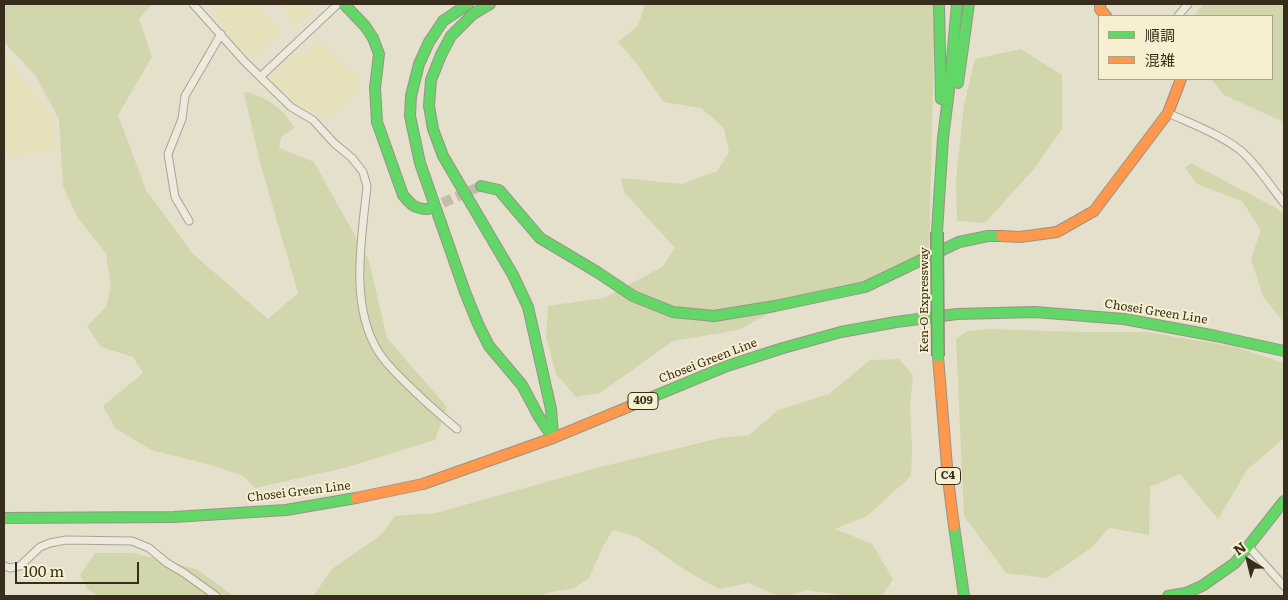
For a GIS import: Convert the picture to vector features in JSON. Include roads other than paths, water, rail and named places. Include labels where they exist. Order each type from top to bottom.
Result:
[{"type":"main road","points":[[344,4],[365,26],[380,54],[375,88],[377,122],[403,195],[411,205],[428,209]]},
{"type":"main road","points":[[468,4],[443,21],[429,42],[419,64],[411,96],[410,116],[420,163],[478,324],[488,346],[522,385],[553,438]]},
{"type":"main road","points":[[490,4],[473,14],[451,36],[431,80],[429,106],[433,129],[443,156],[513,275],[528,307],[550,409],[553,438]]},
{"type":"main road","points":[[939,4],[941,82],[939,196]]},
{"type":"main road","name":"Ken-O Expressway","points":[[956,4],[950,82],[943,138],[937,232],[938,356],[948,479],[964,596]]},
{"type":"main road","points":[[943,138],[952,123],[969,4]]},
{"type":"main road","points":[[1100,4],[1100,9],[1105,15]]},
{"type":"main road","points":[[480,186],[498,190],[540,238],[598,272],[633,296],[673,312],[714,316],[775,306],[865,287],[959,242],[988,236],[1020,237],[1057,232],[1094,211],[1168,113],[1181,80]]},
{"type":"main road","name":"Chosei Green Line","points":[[4,518],[174,517],[286,510],[339,502],[423,484],[553,438],[728,366],[783,348],[841,332],[957,314],[1035,312],[1124,319],[1284,351]]},
{"type":"main road","points":[[1168,596],[1186,593],[1202,586],[1235,563],[1284,501]]},
{"type":"street","points":[[193,4],[260,77],[291,107],[313,120],[334,143],[352,158],[363,172],[366,186],[360,280],[361,297],[369,335],[378,352],[392,369],[429,405],[457,428]]},
{"type":"street","points":[[260,77],[338,4]]},
{"type":"street","points":[[1179,15],[1188,4]]},
{"type":"street","points":[[189,221],[175,197],[168,154],[182,118],[185,96],[221,34]]},
{"type":"street","points":[[1168,113],[1198,126],[1240,150],[1250,159],[1284,203]]},
{"type":"street","points":[[4,566],[10,568],[20,566],[40,547],[50,543],[66,540],[132,541],[150,548],[167,563],[216,596]]},
{"type":"street","points":[[1249,547],[1284,586]]},
{"type":"tunnel","points":[[429,209],[481,186]]}]
